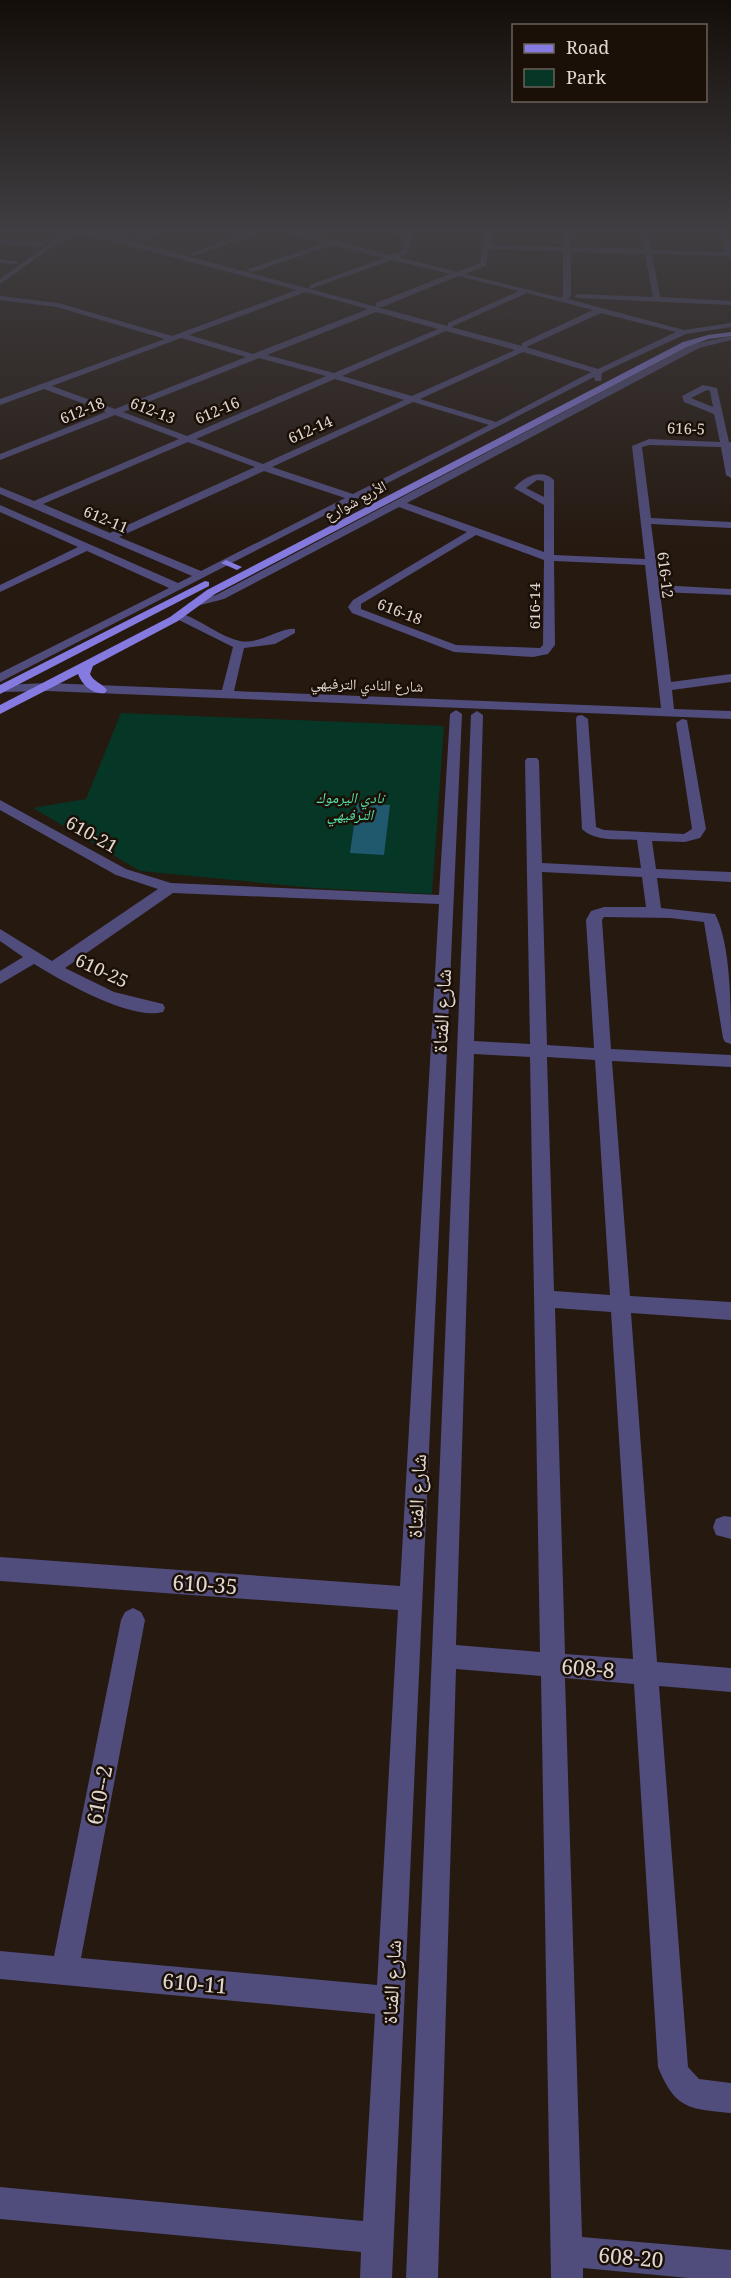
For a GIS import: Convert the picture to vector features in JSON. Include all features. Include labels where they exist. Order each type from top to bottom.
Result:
[{"type":"main road","name":"الأربع شوارع","points":[[1,686],[167,603],[232,565],[421,471],[598,376],[630,364],[688,336]]},
{"type":"main road","name":"الأربع شوارع","points":[[57,676],[87,666],[179,616],[211,592],[686,344],[716,336]]},
{"type":"main road","points":[[421,471],[434,476]]},
{"type":"main road","points":[[39,692],[57,676],[147,622],[167,603],[155,598]]},
{"type":"main road","points":[[87,666],[84,674],[87,681],[101,690]]},
{"type":"main road","points":[[0,710],[20,701]]},
{"type":"street","points":[[172,336],[332,382],[409,400],[497,425]]},
{"type":"street","points":[[0,402],[183,336]]},
{"type":"street","name":"612-18","points":[[0,457],[308,336]]},
{"type":"street","name":"612-16","points":[[33,505],[319,383],[332,382],[427,336]]},
{"type":"street","points":[[486,336],[588,367],[598,376]]},
{"type":"street","name":"612-14","points":[[111,537],[546,336]]},
{"type":"street","points":[[1,686],[155,598],[200,575],[232,565],[354,498],[598,376],[609,366],[674,336]]},
{"type":"street","points":[[193,604],[220,597],[696,346],[727,336]]},
{"type":"street","points":[[524,347],[609,366],[630,364]]},
{"type":"street","points":[[308,380],[319,383]]},
{"type":"street","name":"612-13","points":[[45,386],[262,467],[354,498]]},
{"type":"street","points":[[384,404],[395,407]]},
{"type":"street","points":[[718,412],[728,445],[731,475]]},
{"type":"street","name":"616-5","points":[[640,443],[728,445]]},
{"type":"street","name":"616-12","points":[[640,443],[637,446],[649,562],[668,712]]},
{"type":"street","name":"612-11","points":[[0,490],[200,575]]},
{"type":"street","points":[[398,503],[549,558],[649,562]]},
{"type":"street","name":"616-14","points":[[544,651],[549,645],[549,504]]},
{"type":"street","name":"612-11","points":[[0,508],[177,587]]},
{"type":"street","points":[[0,518],[11,513]]},
{"type":"street","points":[[645,521],[731,525]]},
{"type":"street","name":"616-18","points":[[475,531],[357,602],[354,607],[356,611],[454,648],[533,653],[544,651]]},
{"type":"street","points":[[0,588],[88,546]]},
{"type":"street","points":[[652,588],[731,592]]},
{"type":"street","points":[[179,616],[239,645],[271,641],[291,632]]},
{"type":"street","points":[[226,694],[239,645]]},
{"type":"street","points":[[665,687],[731,678]]},
{"type":"street","name":"شارع النادي الترفيهي","points":[[1,686],[39,692],[466,718],[682,723],[728,720]]},
{"type":"street","name":"شارع النادي الترفيهي","points":[[20,701],[39,692],[101,690],[668,712],[728,720]]},
{"type":"street","name":"شارع الفتاة","points":[[422,2278],[465,1047],[462,832],[466,718]]},
{"type":"street","points":[[582,719],[587,827],[598,834],[644,836],[689,837],[699,831],[682,723]]},
{"type":"street","points":[[532,762],[567,2264]]},
{"type":"street","name":"610-21","points":[[0,804],[121,872],[170,888],[447,900]]},
{"type":"street","name":"شارع الفتاة","points":[[376,2278],[447,900],[462,832]]},
{"type":"street","points":[[644,836],[654,914]]},
{"type":"street","points":[[535,867],[731,877]]},
{"type":"street","points":[[53,968],[170,888]]},
{"type":"street","points":[[731,1038],[714,927],[710,918],[697,915],[604,912],[596,914],[594,920],[673,2067],[680,2084],[694,2094],[731,2098]]},
{"type":"street","name":"610-25","points":[[0,934],[34,957],[112,1000],[158,1008]]},
{"type":"street","points":[[0,979],[34,957]]},
{"type":"street","points":[[465,1047],[731,1061]]},
{"type":"street","points":[[545,1299],[731,1311]]},
{"type":"street","points":[[421,1396],[453,1399]]},
{"type":"street","name":"610-35","points":[[0,1569],[411,1599]]},
{"type":"street","name":"610--2","points":[[65,1971],[133,1620]]},
{"type":"street","name":"608-8","points":[[444,1656],[731,1680]]},
{"type":"street","name":"610-11","points":[[0,1965],[390,2001]]},
{"type":"street","points":[[0,2203],[378,2238]]},
{"type":"street","name":"608-20","points":[[567,2264],[687,2270],[731,2266]]},
{"type":"green space","name":"نادي اليرموك الترفيهي","points":[[121,713],[444,726],[432,894],[314,888],[140,871],[33,808],[86,799]]},
{"type":"water","points":[[357,803],[390,805],[384,855],[350,853]]}]
